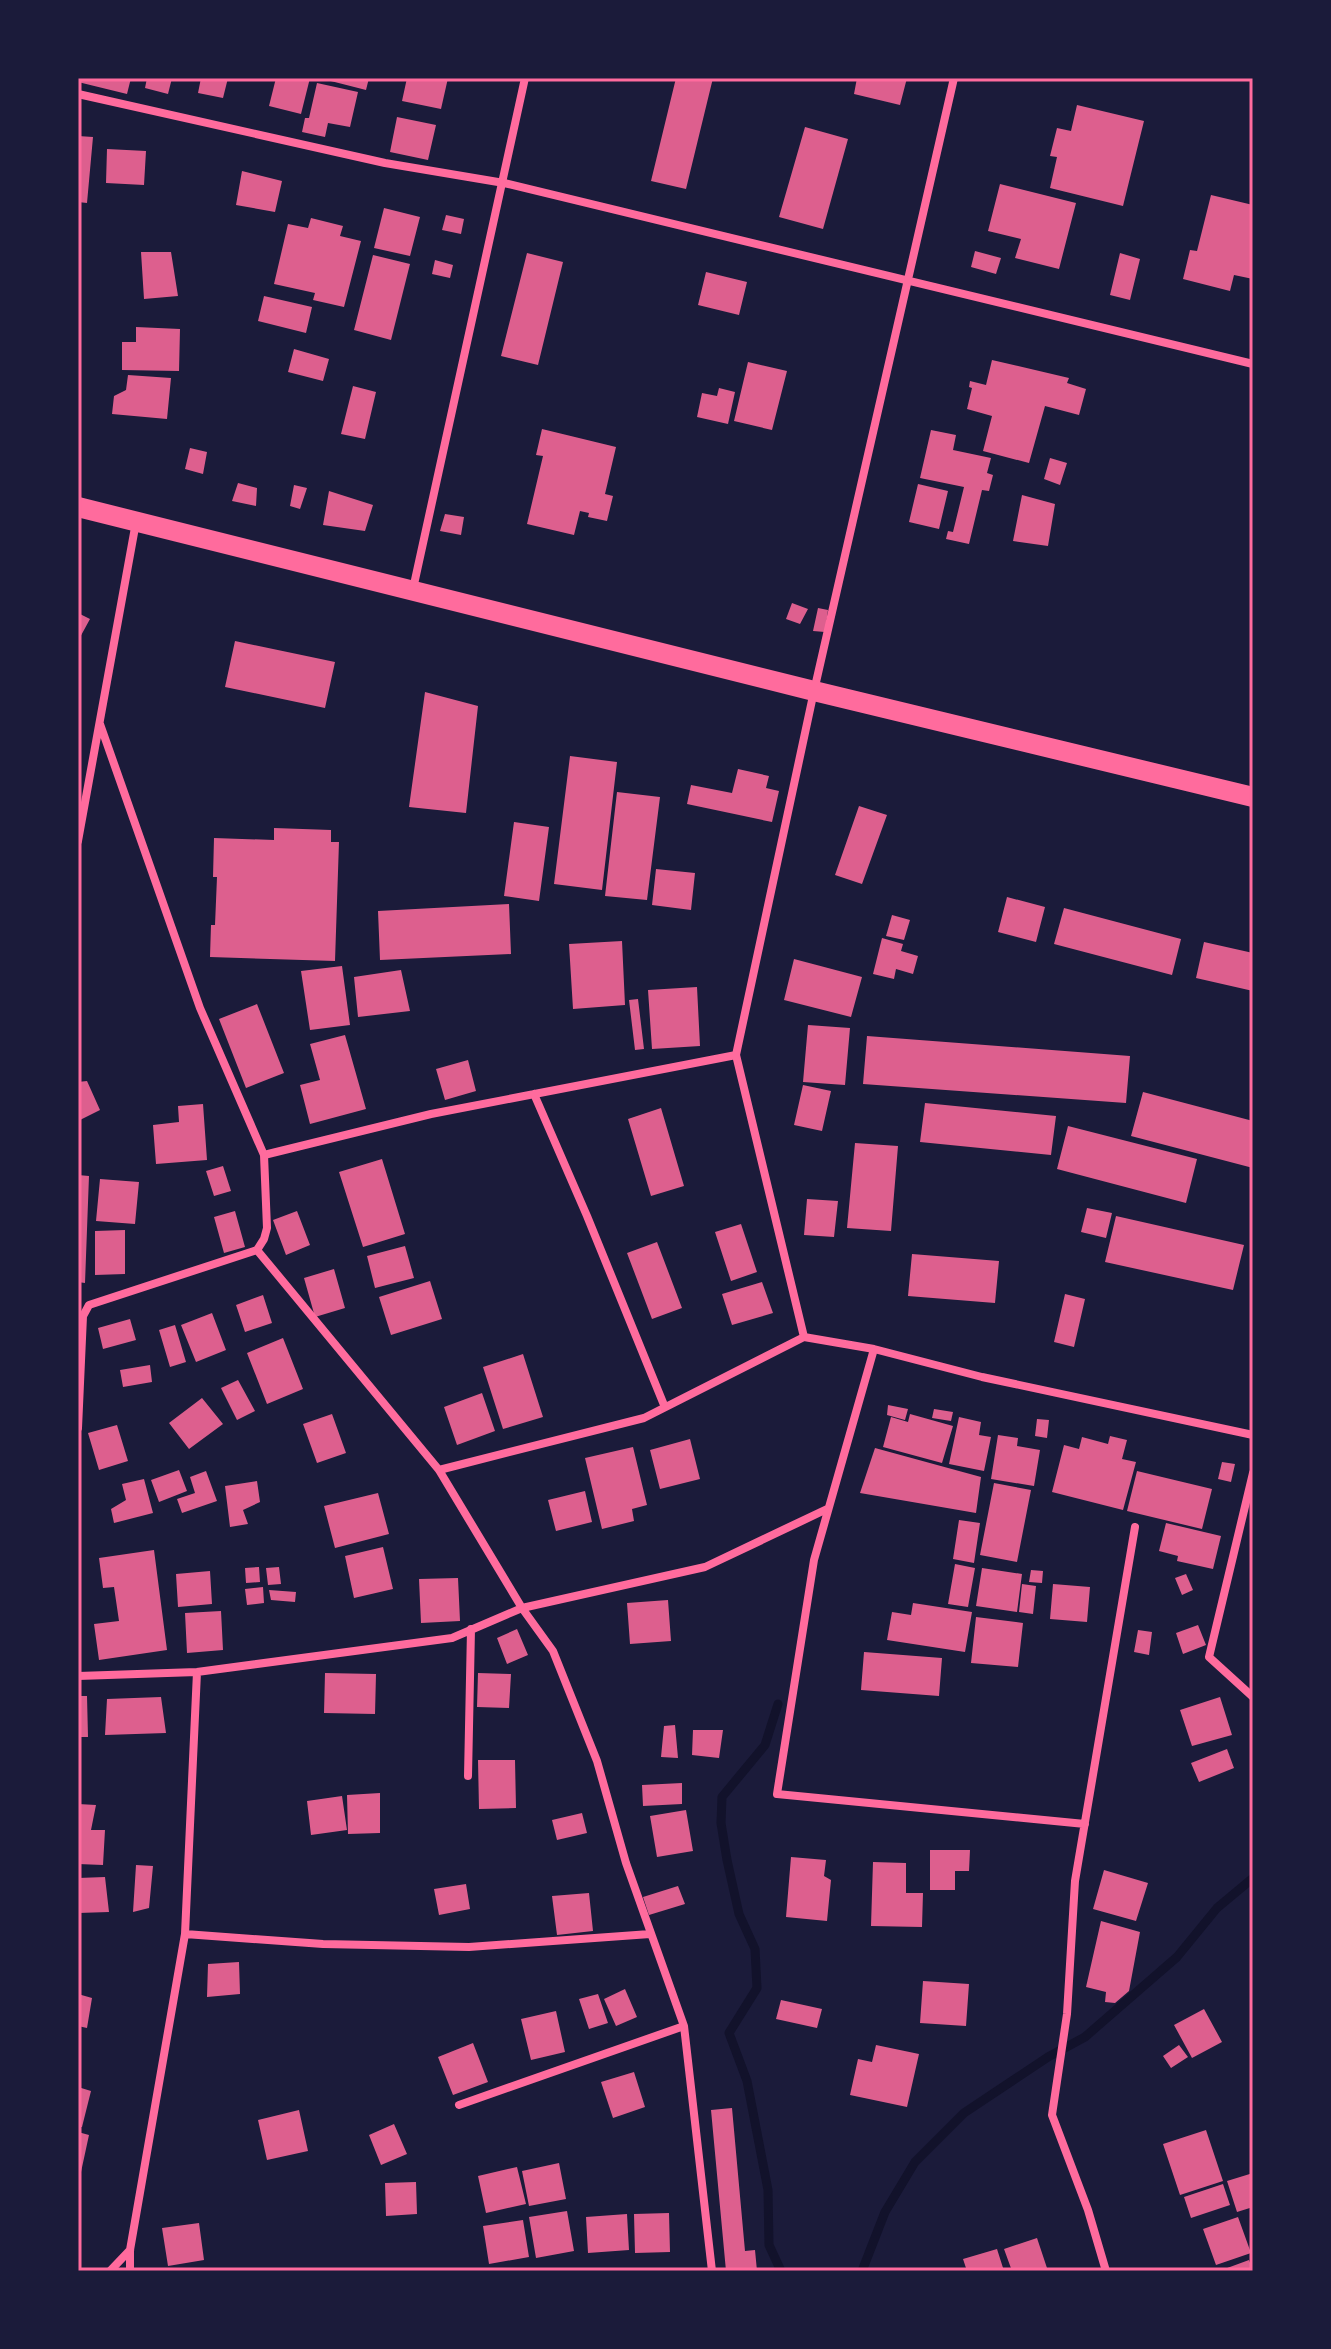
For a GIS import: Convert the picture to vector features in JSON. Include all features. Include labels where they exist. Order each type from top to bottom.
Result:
[{"type":"main road","points":[[78,507],[1253,797]]},
{"type":"street","points":[[413,590],[525,78]]},
{"type":"street","points":[[804,1337],[736,1055],[814,691],[954,78]]},
{"type":"street","points":[[78,94],[385,163],[504,183],[1253,364]]},
{"type":"street","points":[[78,841],[136,521]]},
{"type":"street","points":[[78,1428],[83,1316],[89,1305],[257,1250],[267,1228],[264,1155],[200,1008],[100,724]]},
{"type":"street","points":[[264,1155],[431,1114],[736,1055]]},
{"type":"street","points":[[534,1094],[664,1405]]},
{"type":"street","points":[[257,1250],[439,1470],[522,1608],[553,1651],[597,1761],[650,1934],[684,2026],[712,2271]]},
{"type":"street","points":[[439,1470],[644,1418],[664,1405],[804,1337],[874,1349],[982,1377],[1253,1435]]},
{"type":"street","points":[[874,1349],[814,1560],[777,1794],[1085,1824]]},
{"type":"street","points":[[1253,1473],[1209,1657],[1253,1697]]},
{"type":"street","points":[[78,1676],[197,1672],[452,1638],[522,1608],[705,1567],[827,1509]]},
{"type":"street","points":[[1106,2271],[1088,2210],[1052,2115],[1067,2014],[1075,1881],[1135,1527]]},
{"type":"street","points":[[468,1776],[471,1629]]},
{"type":"street","points":[[130,2271],[130,2250],[185,1934],[197,1672]]},
{"type":"street","points":[[185,1934],[323,1944],[469,1947],[650,1934]]},
{"type":"street","points":[[459,2105],[684,2026]]},
{"type":"street","points":[[110,2271],[130,2250]]},
{"type":"building","points":[[78,78],[131,78],[127,94],[78,82]]},
{"type":"building","points":[[147,78],[172,78],[168,94],[145,88]]},
{"type":"building","points":[[201,78],[228,78],[223,98],[198,93]]},
{"type":"building","points":[[276,78],[310,78],[301,114],[269,106]]},
{"type":"building","points":[[319,78],[369,78],[366,90]]},
{"type":"building","points":[[407,78],[448,78],[441,109],[402,101]]},
{"type":"building","points":[[676,78],[713,78],[686,189],[651,181]]},
{"type":"building","points":[[857,78],[907,78],[900,105],[854,94]]},
{"type":"building","points":[[317,83],[358,92],[350,127],[328,123],[325,137],[302,132],[305,118],[309,118]]},
{"type":"building","points":[[1077,105],[1144,121],[1123,206],[1050,188],[1057,157],[1050,156],[1057,128],[1071,131]]},
{"type":"building","points":[[397,117],[436,125],[428,160],[390,152]]},
{"type":"building","points":[[805,127],[848,139],[823,229],[779,217]]},
{"type":"building","points":[[78,136],[93,137],[87,203],[78,202]]},
{"type":"building","points":[[107,149],[146,151],[144,185],[106,183]]},
{"type":"building","points":[[242,171],[282,181],[275,212],[236,205]]},
{"type":"building","points":[[1000,184],[1076,203],[1059,269],[1015,258],[1021,239],[988,231]]},
{"type":"building","points":[[1211,195],[1253,205],[1253,279],[1234,275],[1230,291],[1183,279],[1190,250],[1197,251]]},
{"type":"building","points":[[384,208],[420,217],[410,256],[374,248]]},
{"type":"building","points":[[446,215],[464,219],[461,234],[442,230]]},
{"type":"building","points":[[311,218],[343,226],[340,236],[361,241],[344,307],[313,300],[315,293],[274,284],[288,224],[308,228]]},
{"type":"building","points":[[975,251],[1001,258],[996,274],[971,267]]},
{"type":"building","points":[[141,252],[171,252],[178,296],[144,299]]},
{"type":"building","points":[[527,253],[563,262],[538,365],[501,356]]},
{"type":"building","points":[[1120,253],[1140,259],[1130,300],[1110,295]]},
{"type":"building","points":[[373,255],[410,264],[391,340],[354,330]]},
{"type":"building","points":[[435,260],[453,265],[450,278],[432,274]]},
{"type":"building","points":[[706,272],[747,282],[739,315],[698,305]]},
{"type":"building","points":[[264,296],[312,307],[306,333],[258,321]]},
{"type":"building","points":[[136,327],[180,329],[179,371],[122,370],[122,342],[136,342]]},
{"type":"building","points":[[294,349],[329,359],[323,381],[288,372]]},
{"type":"building","points":[[992,360],[1069,378],[1067,383],[1086,389],[1079,415],[1045,406],[1029,463],[983,451],[992,416],[967,409],[972,388],[969,387],[970,381],[986,385]]},
{"type":"building","points":[[748,362],[787,371],[772,430],[734,421]]},
{"type":"building","points":[[128,375],[171,378],[167,419],[112,414],[114,396],[126,390]]},
{"type":"building","points":[[353,386],[376,392],[365,439],[341,434]]},
{"type":"building","points":[[719,388],[735,392],[728,424],[697,417],[702,393],[717,396]]},
{"type":"building","points":[[542,429],[616,447],[605,494],[613,496],[607,521],[588,517],[589,513],[580,511],[574,535],[527,524],[543,456],[536,455]]},
{"type":"building","points":[[931,430],[956,435],[953,450],[991,458],[987,473],[993,475],[989,491],[982,490],[969,544],[946,539],[948,531],[953,532],[964,487],[920,478]]},
{"type":"building","points":[[190,448],[207,452],[203,474],[185,469]]},
{"type":"building","points":[[1050,458],[1067,463],[1060,485],[1044,479]]},
{"type":"building","points":[[238,483],[257,488],[256,506],[232,501]]},
{"type":"building","points":[[918,484],[948,491],[939,529],[909,522]]},
{"type":"building","points":[[294,485],[307,488],[300,509],[290,506]]},
{"type":"building","points":[[329,491],[373,505],[365,531],[323,525]]},
{"type":"building","points":[[1022,495],[1055,504],[1048,546],[1013,541]]},
{"type":"building","points":[[445,514],[464,517],[461,535],[440,531]]},
{"type":"building","points":[[792,603],[808,609],[800,624],[786,619]]},
{"type":"building","points":[[818,608],[828,610],[825,632],[813,631]]},
{"type":"building","points":[[78,613],[90,619],[78,641]]},
{"type":"building","points":[[235,641],[335,662],[325,708],[225,687]]},
{"type":"building","points":[[425,692],[478,706],[466,813],[409,807]]},
{"type":"building","points":[[570,756],[617,762],[602,890],[554,884]]},
{"type":"building","points":[[738,769],[769,776],[766,788],[779,791],[772,822],[687,804],[691,785],[732,793]]},
{"type":"building","points":[[617,792],[660,797],[647,900],[605,896]]},
{"type":"building","points":[[859,806],[887,815],[862,884],[835,875]]},
{"type":"building","points":[[514,822],[549,827],[539,901],[504,896]]},
{"type":"building","points":[[274,828],[331,830],[331,842],[339,842],[335,961],[210,957],[217,877],[213,877],[214,838],[274,840]]},
{"type":"building","points":[[656,869],[695,873],[691,910],[652,905]]},
{"type":"building","points":[[1007,897],[1045,907],[1036,942],[998,932]]},
{"type":"building","points":[[509,904],[511,954],[380,960],[378,911]]},
{"type":"building","points":[[1064,908],[1181,939],[1172,975],[1054,944]]},
{"type":"building","points":[[892,915],[910,920],[904,940],[886,936]]},
{"type":"building","points":[[882,938],[903,944],[901,951],[918,956],[913,974],[896,969],[894,979],[873,974]]},
{"type":"building","points":[[622,941],[625,1005],[573,1009],[569,944]]},
{"type":"building","points":[[1204,942],[1253,953],[1253,991],[1196,978]]},
{"type":"building","points":[[794,959],[862,977],[851,1017],[784,1000]]},
{"type":"building","points":[[342,966],[350,1025],[310,1030],[301,971]]},
{"type":"building","points":[[401,970],[410,1011],[358,1017],[354,977]]},
{"type":"building","points":[[697,987],[700,1046],[652,1049],[648,990]]},
{"type":"building","points":[[638,999],[644,1049],[635,1050],[629,1000]]},
{"type":"building","points":[[257,1004],[284,1073],[246,1088],[219,1019]]},
{"type":"building","points":[[808,1025],[850,1028],[845,1085],[803,1082]]},
{"type":"building","points":[[345,1035],[366,1109],[310,1124],[300,1085],[320,1080],[310,1044]]},
{"type":"building","points":[[867,1036],[1130,1056],[1126,1103],[863,1084]]},
{"type":"building","points":[[468,1060],[476,1091],[445,1100],[436,1069]]},
{"type":"building","points":[[87,1081],[100,1110],[78,1121],[78,1082]]},
{"type":"building","points":[[803,1085],[831,1091],[822,1131],[794,1125]]},
{"type":"building","points":[[1143,1092],[1253,1121],[1253,1168],[1131,1136]]},
{"type":"building","points":[[925,1103],[1056,1116],[1051,1155],[920,1142]]},
{"type":"building","points":[[203,1104],[207,1160],[156,1164],[153,1125],[179,1122],[178,1106]]},
{"type":"building","points":[[661,1108],[684,1186],[651,1196],[628,1119]]},
{"type":"building","points":[[1068,1126],[1197,1159],[1186,1203],[1057,1169]]},
{"type":"building","points":[[855,1143],[898,1146],[891,1231],[847,1228]]},
{"type":"building","points":[[382,1159],[405,1234],[363,1247],[339,1172]]},
{"type":"building","points":[[223,1166],[231,1191],[214,1196],[206,1171]]},
{"type":"building","points":[[78,1175],[89,1176],[85,1283],[78,1282]]},
{"type":"building","points":[[100,1179],[139,1182],[135,1224],[96,1221]]},
{"type":"building","points":[[807,1199],[838,1201],[834,1237],[804,1235]]},
{"type":"building","points":[[1087,1208],[1112,1213],[1106,1238],[1081,1232]]},
{"type":"building","points":[[235,1211],[245,1247],[224,1253],[214,1217]]},
{"type":"building","points":[[297,1211],[310,1245],[286,1255],[273,1220]]},
{"type":"building","points":[[1116,1216],[1244,1245],[1233,1290],[1105,1262]]},
{"type":"building","points":[[741,1224],[757,1272],[731,1281],[715,1232]]},
{"type":"building","points":[[125,1230],[125,1274],[95,1275],[95,1231]]},
{"type":"building","points":[[657,1242],[682,1308],[652,1319],[627,1253]]},
{"type":"building","points":[[405,1246],[414,1278],[375,1288],[367,1256]]},
{"type":"building","points":[[912,1254],[999,1261],[995,1303],[908,1296]]},
{"type":"building","points":[[334,1269],[345,1308],[315,1317],[304,1278]]},
{"type":"building","points":[[430,1281],[442,1319],[391,1335],[379,1297]]},
{"type":"building","points":[[762,1282],[773,1313],[732,1325],[722,1294]]},
{"type":"building","points":[[1065,1294],[1085,1299],[1074,1347],[1054,1342]]},
{"type":"building","points":[[263,1295],[272,1323],[245,1332],[236,1305]]},
{"type":"building","points":[[212,1313],[226,1350],[196,1362],[181,1325]]},
{"type":"building","points":[[130,1319],[136,1340],[103,1349],[98,1328]]},
{"type":"building","points":[[175,1325],[186,1362],[170,1367],[159,1330]]},
{"type":"building","points":[[283,1338],[303,1389],[267,1404],[247,1353]]},
{"type":"building","points":[[523,1354],[543,1417],[503,1429],[483,1367]]},
{"type":"building","points":[[150,1365],[152,1382],[123,1387],[120,1370]]},
{"type":"building","points":[[238,1380],[255,1411],[237,1420],[221,1388]]},
{"type":"building","points":[[482,1393],[495,1431],[457,1445],[444,1407]]},
{"type":"building","points":[[202,1398],[223,1424],[189,1449],[169,1423]]},
{"type":"building","points":[[888,1405],[908,1409],[905,1420],[887,1415]]},
{"type":"building","points":[[934,1409],[953,1412],[951,1421],[932,1418]]},
{"type":"building","points":[[332,1414],[346,1453],[317,1463],[303,1424]]},
{"type":"building","points":[[910,1414],[953,1426],[942,1463],[883,1447],[891,1417],[908,1422]]},
{"type":"building","points":[[959,1417],[981,1422],[979,1435],[991,1437],[984,1471],[949,1464]]},
{"type":"building","points":[[1037,1419],[1049,1420],[1047,1438],[1035,1436]]},
{"type":"building","points":[[117,1425],[128,1461],[99,1470],[88,1433]]},
{"type":"building","points":[[998,1435],[1018,1438],[1017,1446],[1040,1450],[1034,1486],[991,1479]]},
{"type":"building","points":[[1110,1436],[1127,1440],[1122,1459],[1136,1462],[1123,1510],[1052,1492],[1064,1445],[1079,1449],[1082,1437],[1108,1444]]},
{"type":"building","points":[[690,1439],[700,1479],[660,1489],[650,1450]]},
{"type":"building","points":[[633,1447],[647,1505],[632,1509],[634,1521],[602,1529],[585,1458]]},
{"type":"building","points":[[875,1448],[981,1477],[976,1513],[860,1493]]},
{"type":"building","points":[[1222,1462],[1235,1464],[1231,1482],[1218,1479]]},
{"type":"building","points":[[179,1470],[187,1491],[159,1502],[151,1480]]},
{"type":"building","points":[[206,1471],[217,1501],[182,1513],[177,1499],[195,1493],[190,1477]]},
{"type":"building","points":[[1137,1471],[1212,1489],[1202,1529],[1127,1511]]},
{"type":"building","points":[[144,1479],[153,1513],[114,1523],[111,1509],[126,1500],[122,1484]]},
{"type":"building","points":[[257,1481],[260,1502],[243,1510],[248,1524],[230,1527],[225,1486]]},
{"type":"building","points":[[994,1483],[1031,1490],[1017,1562],[980,1555]]},
{"type":"building","points":[[585,1491],[592,1522],[556,1531],[548,1500]]},
{"type":"building","points":[[378,1493],[389,1534],[335,1548],[324,1506]]},
{"type":"building","points":[[959,1520],[980,1523],[974,1563],[953,1559]]},
{"type":"building","points":[[1166,1523],[1221,1536],[1213,1569],[1177,1561],[1178,1556],[1159,1551]]},
{"type":"building","points":[[383,1547],[393,1589],[354,1598],[345,1556]]},
{"type":"building","points":[[154,1550],[167,1650],[99,1660],[94,1624],[119,1621],[114,1587],[103,1588],[99,1558]]},
{"type":"building","points":[[955,1564],[975,1568],[968,1607],[948,1604]]},
{"type":"building","points":[[259,1567],[260,1582],[246,1583],[245,1568]]},
{"type":"building","points":[[279,1567],[281,1584],[268,1585],[266,1568]]},
{"type":"building","points":[[982,1568],[1022,1574],[1017,1612],[976,1606]]},
{"type":"building","points":[[1031,1570],[1043,1571],[1042,1583],[1029,1582]]},
{"type":"building","points":[[210,1571],[212,1604],[178,1607],[176,1574]]},
{"type":"building","points":[[1186,1574],[1193,1590],[1182,1595],[1175,1578]]},
{"type":"building","points":[[458,1578],[460,1621],[421,1623],[419,1579]]},
{"type":"building","points":[[1022,1584],[1036,1586],[1033,1614],[1019,1612]]},
{"type":"building","points":[[1053,1584],[1090,1587],[1087,1622],[1050,1619]]},
{"type":"building","points":[[263,1587],[264,1603],[247,1605],[245,1589]]},
{"type":"building","points":[[269,1590],[296,1592],[295,1602],[271,1600]]},
{"type":"building","points":[[668,1600],[671,1641],[630,1644],[627,1603]]},
{"type":"building","points":[[913,1603],[972,1612],[965,1652],[887,1640],[892,1612],[911,1615]]},
{"type":"building","points":[[221,1611],[223,1650],[187,1653],[185,1613]]},
{"type":"building","points":[[976,1617],[1023,1623],[1018,1667],[971,1663]]},
{"type":"building","points":[[1198,1625],[1206,1645],[1183,1654],[1176,1633]]},
{"type":"building","points":[[517,1629],[528,1655],[507,1664],[497,1638]]},
{"type":"building","points":[[1138,1630],[1152,1632],[1149,1655],[1134,1652]]},
{"type":"building","points":[[864,1652],[942,1658],[939,1696],[861,1690]]},
{"type":"building","points":[[325,1673],[376,1674],[375,1714],[324,1713]]},
{"type":"building","points":[[478,1673],[511,1674],[509,1708],[477,1707]]},
{"type":"building","points":[[78,1696],[87,1696],[88,1737],[78,1737]]},
{"type":"building","points":[[161,1697],[166,1733],[105,1735],[107,1699]]},
{"type":"building","points":[[1220,1697],[1232,1735],[1192,1746],[1180,1710]]},
{"type":"building","points":[[675,1725],[678,1758],[661,1757],[664,1726]]},
{"type":"building","points":[[693,1730],[723,1730],[719,1758],[692,1755]]},
{"type":"building","points":[[1227,1749],[1234,1768],[1199,1782],[1191,1763]]},
{"type":"building","points":[[478,1760],[515,1760],[516,1808],[479,1809]]},
{"type":"building","points":[[682,1783],[682,1804],[643,1806],[642,1785]]},
{"type":"building","points":[[380,1793],[380,1833],[348,1834],[347,1795]]},
{"type":"building","points":[[342,1796],[347,1830],[311,1835],[307,1801]]},
{"type":"building","points":[[78,1804],[96,1805],[91,1830],[105,1830],[103,1865],[78,1864]]},
{"type":"building","points":[[686,1810],[693,1851],[657,1857],[650,1816]]},
{"type":"building","points":[[582,1813],[587,1833],[557,1840],[552,1820]]},
{"type":"building","points":[[930,1850],[970,1850],[969,1871],[955,1871],[955,1890],[930,1890]]},
{"type":"building","points":[[791,1857],[826,1860],[824,1876],[831,1880],[827,1921],[786,1917]]},
{"type":"building","points":[[873,1862],[906,1863],[906,1893],[923,1893],[922,1927],[871,1926]]},
{"type":"building","points":[[136,1865],[153,1866],[149,1908],[133,1912]]},
{"type":"building","points":[[1104,1870],[1148,1883],[1136,1921],[1093,1909]]},
{"type":"building","points":[[105,1877],[109,1912],[78,1913],[78,1878]]},
{"type":"building","points":[[466,1884],[470,1909],[439,1915],[434,1889]]},
{"type":"building","points":[[678,1886],[685,1904],[649,1915],[643,1897]]},
{"type":"building","points":[[589,1893],[593,1931],[557,1935],[552,1896]]},
{"type":"building","points":[[1101,1921],[1140,1932],[1129,1991],[1115,2003],[1105,2002],[1106,1992],[1086,1987]]},
{"type":"building","points":[[239,1962],[240,1994],[207,1997],[208,1964]]},
{"type":"building","points":[[923,1981],[969,1984],[966,2026],[920,2023]]},
{"type":"building","points":[[625,1989],[637,2017],[616,2026],[604,1999]]},
{"type":"building","points":[[78,1994],[92,1998],[87,2028],[78,2026]]},
{"type":"building","points":[[598,1994],[608,2023],[589,2029],[579,1999]]},
{"type":"building","points":[[781,2000],[822,2009],[817,2028],[776,2019]]},
{"type":"building","points":[[1204,2009],[1222,2042],[1192,2058],[1174,2025]]},
{"type":"building","points":[[556,2011],[565,2052],[531,2060],[521,2019]]},
{"type":"building","points":[[473,2043],[488,2082],[453,2095],[438,2057]]},
{"type":"building","points":[[876,2045],[919,2054],[907,2107],[850,2095],[858,2059],[872,2062]]},
{"type":"building","points":[[1179,2045],[1188,2057],[1171,2068],[1163,2056]]},
{"type":"building","points":[[634,2072],[645,2107],[613,2118],[601,2082]]},
{"type":"building","points":[[78,2087],[91,2091],[82,2127],[78,2127]]},
{"type":"building","points":[[732,2108],[745,2251],[755,2250],[757,2271],[726,2271],[711,2110]]},
{"type":"building","points":[[299,2110],[308,2151],[267,2160],[258,2120]]},
{"type":"building","points":[[394,2124],[407,2154],[381,2165],[369,2135]]},
{"type":"building","points":[[1206,2130],[1223,2181],[1180,2195],[1163,2144]]},
{"type":"building","points":[[78,2132],[89,2135],[81,2172],[78,2171]]},
{"type":"building","points":[[559,2163],[566,2199],[529,2206],[522,2171]]},
{"type":"building","points":[[517,2167],[526,2204],[486,2213],[478,2176]]},
{"type":"building","points":[[1253,2173],[1253,2207],[1237,2212],[1227,2181]]},
{"type":"building","points":[[416,2182],[417,2214],[386,2216],[385,2183]]},
{"type":"building","points":[[1223,2184],[1230,2205],[1191,2218],[1184,2197]]},
{"type":"building","points":[[567,2211],[574,2251],[536,2258],[529,2217]]},
{"type":"building","points":[[669,2213],[670,2252],[635,2253],[634,2214]]},
{"type":"building","points":[[627,2214],[629,2250],[588,2253],[586,2217]]},
{"type":"building","points":[[1238,2217],[1251,2253],[1216,2265],[1203,2229]]},
{"type":"building","points":[[523,2220],[529,2257],[489,2264],[483,2226]]},
{"type":"building","points":[[199,2223],[204,2260],[168,2266],[162,2228]]},
{"type":"building","points":[[1037,2238],[1048,2271],[1012,2271],[1004,2249]]},
{"type":"building","points":[[997,2249],[1004,2271],[967,2271],[963,2259]]},
{"type":"building","points":[[1249,2260],[1253,2271],[1219,2271]]},
{"type":"waterway","points":[[778,1704],[765,1745],[722,1797],[721,1823],[739,1914],[755,1949],[757,1988],[729,2033],[747,2081],[768,2190],[769,2245],[781,2271]]},
{"type":"waterway","points":[[862,2271],[885,2212],[915,2162],[964,2113],[1048,2057],[1085,2037],[1177,1957],[1217,1908],[1253,1878]]}]
